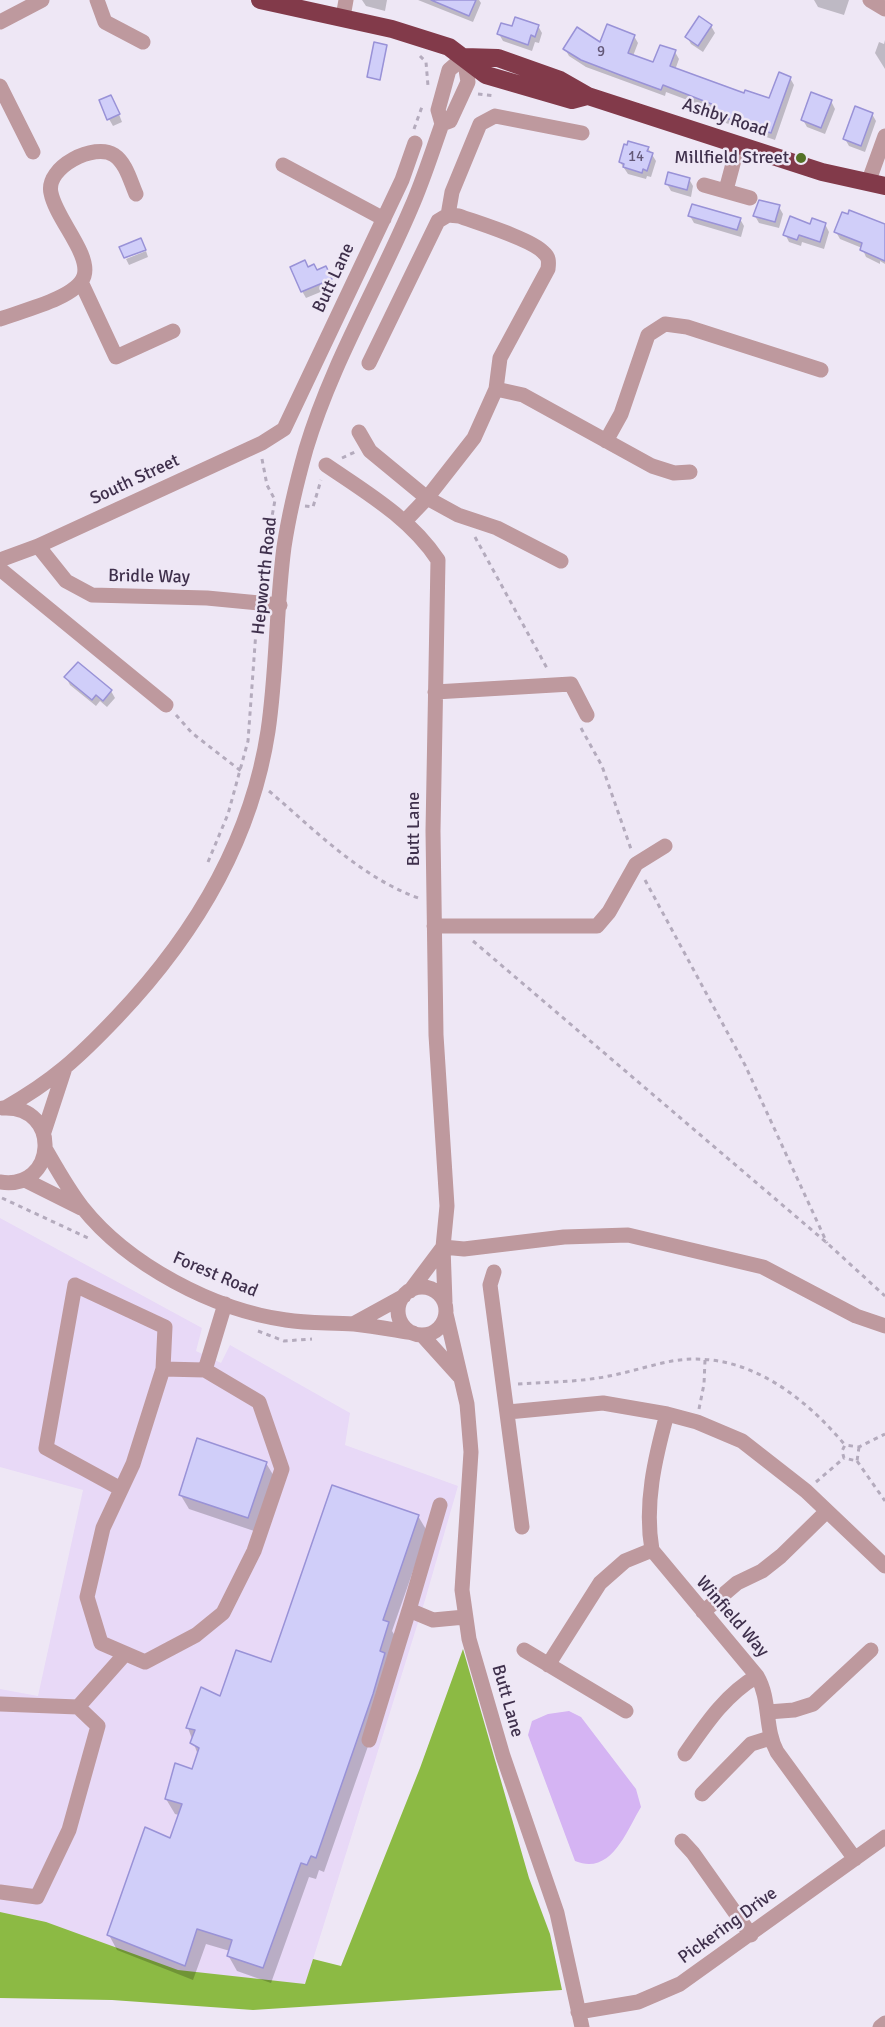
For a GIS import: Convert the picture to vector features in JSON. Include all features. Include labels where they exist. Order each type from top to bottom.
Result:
[{"type":"highway","points":[[260,0],[344,9],[450,47],[464,57]]},
{"type":"highway","name":"Ashby Road","points":[[464,57],[498,58],[560,80],[588,96],[833,175],[877,185]]},
{"type":"street","points":[[3,15],[42,0]]},
{"type":"street","points":[[97,0],[105,21],[143,42]]},
{"type":"street","points":[[870,0],[885,9]]},
{"type":"street","points":[[442,124],[450,121],[468,82],[464,57]]},
{"type":"street","name":"Hepworth Road","points":[[2,1108],[64,1071],[149,983],[194,924],[236,844],[259,782],[269,727],[285,547],[307,446],[347,345],[412,207],[442,124],[438,110],[449,70],[464,57]]},
{"type":"street","points":[[0,86],[33,152]]},
{"type":"street","points":[[369,363],[438,221],[448,214],[452,192],[480,124],[495,116],[582,133]]},
{"type":"street","points":[[877,185],[885,136]]},
{"type":"street","name":"Butt Lane","points":[[284,429],[402,180],[415,143]]},
{"type":"street","points":[[726,190],[738,144]]},
{"type":"street","points":[[0,319],[63,296],[81,282],[85,266],[81,251],[70,237],[50,191],[55,172],[64,165],[103,150],[112,153],[122,162],[136,194]]},
{"type":"street","points":[[284,165],[384,219]]},
{"type":"street","points":[[704,185],[750,198]]},
{"type":"street","points":[[405,521],[427,498],[474,438],[496,389],[500,358],[548,269],[549,259],[542,250],[459,216],[448,214]]},
{"type":"street","points":[[81,282],[116,357],[173,331]]},
{"type":"street","points":[[606,441],[621,414],[648,335],[665,324],[687,327],[821,370]]},
{"type":"street","points":[[496,389],[523,395],[652,466],[674,473],[690,472]]},
{"type":"street","name":"South Street","points":[[0,560],[38,546],[276,436],[284,429]]},
{"type":"street","points":[[359,432],[370,451],[427,498],[458,515],[497,528],[561,561]]},
{"type":"street","name":"Butt Lane","points":[[326,465],[405,521],[424,538],[438,560],[440,581],[435,692],[434,926],[436,1035],[447,1206],[443,1247],[446,1308],[459,1376],[467,1404],[471,1452],[462,1590],[465,1617],[503,1756],[557,1913],[580,2020]]},
{"type":"street","name":"Bridle Way","points":[[38,546],[66,581],[92,595],[207,598],[280,605]]},
{"type":"street","points":[[0,569],[166,705]]},
{"type":"street","points":[[435,692],[571,684],[583,721]]},
{"type":"street","points":[[434,926],[597,926],[609,912],[636,864],[665,846]]},
{"type":"street","name":"Hepworth Road","points":[[44,1132],[64,1071]]},
{"type":"street","points":[[0,1182],[14,1183],[25,1180],[39,1167],[46,1150],[44,1132],[32,1116],[14,1108],[2,1108]]},
{"type":"street","name":"Forest Road","points":[[46,1150],[84,1209],[116,1240],[171,1280],[225,1304],[283,1320],[332,1325],[353,1324],[418,1334]]},
{"type":"street","name":"Forest Road","points":[[25,1180],[84,1209]]},
{"type":"street","points":[[407,1293],[430,1288],[439,1294],[446,1308],[438,1329],[418,1334],[406,1328],[398,1313],[407,1293],[443,1247],[464,1249],[564,1237],[628,1234],[763,1267],[856,1316],[885,1326]]},
{"type":"street","points":[[494,1272],[490,1285],[522,1527]]},
{"type":"street","points":[[121,1489],[46,1448],[75,1285],[165,1327],[163,1369],[133,1464],[121,1489],[102,1528],[87,1597],[101,1643],[145,1662],[196,1635],[223,1613],[254,1551],[282,1469],[259,1402],[205,1370],[163,1369]]},
{"type":"street","name":"Forest Road","points":[[353,1324],[407,1293]]},
{"type":"street","points":[[205,1370],[225,1304]]},
{"type":"street","name":"Butt Lane","points":[[418,1334],[459,1376]]},
{"type":"street","points":[[508,1412],[603,1403],[667,1414],[696,1422],[742,1441],[806,1491],[847,1533],[885,1566]]},
{"type":"street","points":[[548,1665],[600,1583],[625,1561],[652,1550],[648,1529],[654,1459],[667,1414]]},
{"type":"street","points":[[369,1740],[440,1504]]},
{"type":"street","points":[[703,1612],[737,1583],[762,1571],[781,1556],[826,1512]]},
{"type":"street","name":"Winfield Way","points":[[652,1550],[757,1676],[766,1697],[770,1738],[777,1752],[855,1859]]},
{"type":"street","points":[[409,1610],[433,1620],[465,1617]]},
{"type":"street","points":[[524,1650],[626,1712]]},
{"type":"street","points":[[768,1712],[794,1710],[813,1704],[871,1650]]},
{"type":"street","points":[[78,1707],[125,1654]]},
{"type":"street","points":[[686,1754],[715,1711],[736,1690],[757,1676]]},
{"type":"street","points":[[0,1704],[78,1707],[98,1726],[69,1830],[37,1897],[0,1892]]},
{"type":"street","points":[[702,1794],[751,1744],[770,1738]]},
{"type":"street","name":"Pickering Drive","points":[[580,2020],[638,2002],[681,1984],[885,1837]]},
{"type":"street","points":[[682,1841],[693,1852],[752,1935]]},
{"type":"street","points":[[880,2027],[885,2024]]},
{"type":"path","points":[[419,55],[426,62],[428,87]]},
{"type":"path","points":[[313,507],[326,465],[354,452],[363,458]]},
{"type":"path","points":[[263,454],[267,485],[275,500],[270,534]]},
{"type":"path","points":[[473,533],[557,685]]},
{"type":"path","points":[[263,579],[266,556]]},
{"type":"path","points":[[206,866],[228,814],[249,741],[256,627]]},
{"type":"path","points":[[166,705],[192,733],[259,782],[360,868],[397,890],[425,900]]},
{"type":"path","points":[[583,721],[602,766],[636,864],[745,1065],[827,1243]]},
{"type":"path","points":[[456,926],[827,1243],[885,1296]]},
{"type":"path","points":[[251,1329],[284,1341],[315,1339]]},
{"type":"path","points":[[696,1422],[704,1384],[705,1360]]},
{"type":"path","points":[[505,1385],[607,1377],[674,1361],[705,1360],[746,1368],[780,1383],[820,1415],[845,1444],[859,1447],[885,1434]]},
{"type":"path","points":[[844,1458],[842,1451],[845,1444]]},
{"type":"path","points":[[857,1461],[859,1447]]},
{"type":"path","points":[[806,1491],[844,1458]]},
{"type":"path","points":[[844,1458],[857,1461],[885,1501]]},
{"type":"shaded area","points":[[0,1218],[202,1328],[196,1351],[221,1363],[230,1345],[350,1413],[345,1445],[458,1486],[425,1600],[305,1985],[0,1963],[0,1689],[38,1696],[83,1490],[0,1467]]},
{"type":"shaded area","points":[[569,1711],[581,1717],[636,1789],[641,1807],[616,1849],[608,1857],[588,1864],[575,1861],[528,1735],[532,1721],[548,1714]]},
{"type":"green space","points":[[463,1649],[529,1878],[550,1934],[562,1990],[253,2010],[112,2000],[0,1998],[0,1912],[46,1922],[178,1970],[305,1984],[313,1959],[341,1966],[420,1768]]},
{"type":"building","points":[[431,0],[476,0],[469,16]]},
{"type":"building","points":[[699,16],[712,25],[698,46],[685,37]]},
{"type":"building","points":[[515,17],[539,25],[535,37],[531,35],[528,45],[497,34],[501,23],[512,26]]},
{"type":"building","points":[[607,24],[635,35],[628,53],[653,62],[660,45],[676,50],[670,66],[744,93],[745,90],[769,98],[779,72],[791,77],[771,133],[711,113],[714,105],[663,85],[661,90],[620,75],[581,60],[563,49],[577,27],[600,42]]},
{"type":"building","points":[[374,42],[387,45],[380,80],[367,77]]},
{"type":"building","points":[[811,92],[832,100],[821,128],[801,120]]},
{"type":"building","points":[[111,95],[120,114],[107,120],[99,100]]},
{"type":"building","points":[[855,106],[873,113],[861,146],[843,139]]},
{"type":"building","points":[[628,141],[649,147],[647,151],[653,153],[647,171],[643,169],[642,173],[623,167],[624,164],[619,162],[624,144],[627,145]]},
{"type":"building","points":[[668,172],[690,178],[687,190],[665,184]]},
{"type":"building","points":[[759,200],[780,205],[775,222],[753,216]]},
{"type":"building","points":[[692,204],[741,218],[737,230],[688,216]]},
{"type":"building","points":[[849,210],[885,224],[885,261],[860,250],[862,243],[834,232],[842,212],[848,214]]},
{"type":"building","points":[[790,216],[810,224],[812,218],[826,223],[820,242],[799,235],[797,240],[783,235]]},
{"type":"building","points":[[141,238],[146,250],[124,258],[119,247]]},
{"type":"building","points":[[305,260],[308,267],[314,264],[317,270],[326,266],[332,279],[301,292],[290,267]]},
{"type":"building","points":[[78,662],[112,690],[103,701],[96,695],[92,700],[64,677]]},
{"type":"building","points":[[197,1438],[267,1462],[248,1518],[179,1495]]},
{"type":"building","points":[[332,1485],[419,1515],[383,1620],[389,1622],[380,1651],[385,1653],[373,1694],[316,1858],[311,1856],[307,1865],[301,1863],[263,1968],[227,1956],[232,1940],[197,1929],[185,1966],[107,1935],[145,1827],[170,1838],[182,1804],[165,1799],[175,1763],[192,1769],[199,1748],[190,1743],[195,1730],[186,1728],[201,1687],[220,1696],[236,1650],[271,1662]]},
{"type":"place","name":"Millfield Street","points":[[801,158]]}]
